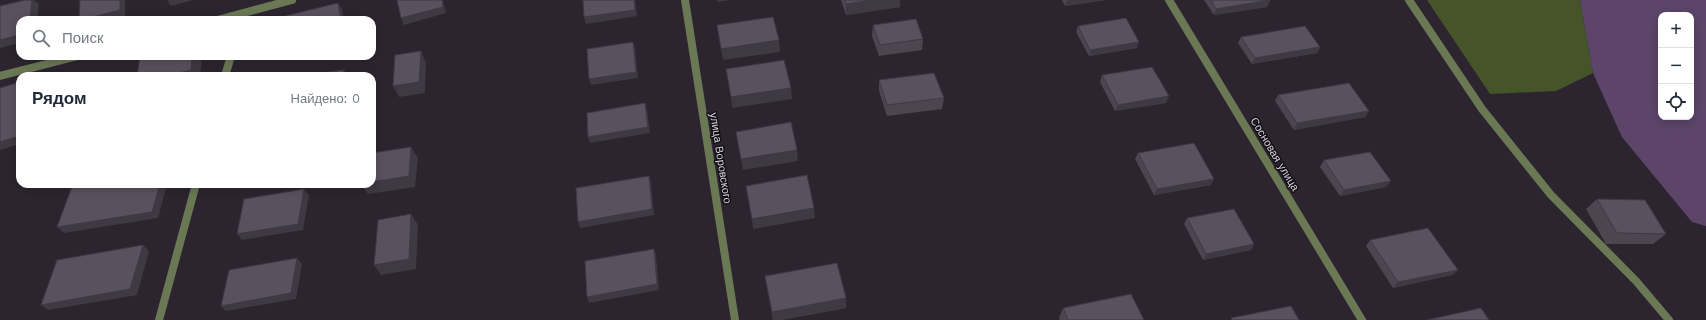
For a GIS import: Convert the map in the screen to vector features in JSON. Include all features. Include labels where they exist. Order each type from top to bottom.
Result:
[{"type":"street","points":[[244,16],[292,0]]},
{"type":"street","name":"улица Воровского","points":[[685,0],[735,320]]},
{"type":"street","name":"Сосновая улица","points":[[1169,0],[1362,320]]},
{"type":"street","points":[[1409,0],[1482,109],[1551,196],[1636,281],[1669,320]]},
{"type":"street","points":[[0,76],[62,60]]},
{"type":"street","points":[[226,72],[230,60]]},
{"type":"street","points":[[159,320],[195,188]]},
{"type":"green space","points":[[1427,0],[1580,0],[1593,73],[1556,91],[1490,94]]},
{"type":"shaded area","points":[[1580,0],[1706,0],[1706,226],[1692,222],[1622,137],[1593,73]]},
{"type":"building","points":[[25,0],[32,0],[30,16],[16,16],[16,36],[0,40],[0,6]]},
{"type":"building","points":[[80,0],[120,0],[120,10],[97,16],[79,16]]},
{"type":"building","points":[[397,0],[442,0],[443,7],[401,18]]},
{"type":"building","points":[[583,0],[634,0],[635,10],[584,17]]},
{"type":"building","points":[[845,0],[873,0],[846,4]]},
{"type":"building","points":[[1211,0],[1270,0],[1216,9]]},
{"type":"building","points":[[338,3],[340,16],[285,16]]},
{"type":"building","points":[[773,17],[779,40],[721,49],[717,25]]},
{"type":"building","points":[[1126,18],[1139,42],[1090,50],[1078,26]]},
{"type":"building","points":[[916,19],[923,39],[880,45],[873,25]]},
{"type":"building","points":[[1305,26],[1320,47],[1255,58],[1241,37]]},
{"type":"building","points":[[633,42],[636,72],[589,79],[587,49]]},
{"type":"building","points":[[421,51],[419,82],[393,86],[395,55]]},
{"type":"building","points":[[139,60],[192,60],[191,70],[183,72],[138,72]]},
{"type":"building","points":[[784,60],[791,88],[731,97],[726,69]]},
{"type":"building","points":[[1152,67],[1169,96],[1118,105],[1102,75]]},
{"type":"building","points":[[344,70],[344,72],[330,72]]},
{"type":"building","points":[[934,73],[944,98],[887,105],[879,80]]},
{"type":"building","points":[[16,83],[16,137],[0,142],[0,88]]},
{"type":"building","points":[[1349,83],[1369,111],[1297,123],[1278,95]]},
{"type":"building","points":[[645,103],[648,127],[588,137],[587,113]]},
{"type":"building","points":[[791,122],[797,150],[741,159],[736,132]]},
{"type":"building","points":[[1194,143],[1214,179],[1157,189],[1138,153]]},
{"type":"building","points":[[411,147],[409,176],[376,181],[376,152]]},
{"type":"building","points":[[1370,152],[1391,181],[1344,190],[1324,160]]},
{"type":"building","points":[[807,175],[814,208],[752,219],[746,186]]},
{"type":"building","points":[[649,176],[652,209],[578,222],[576,188]]},
{"type":"building","points":[[72,188],[159,188],[152,212],[57,227]]},
{"type":"building","points":[[304,189],[298,224],[237,234],[244,199]]},
{"type":"building","points":[[1597,199],[1645,200],[1666,234],[1617,233]]},
{"type":"building","points":[[1234,209],[1254,244],[1206,254],[1187,218]]},
{"type":"building","points":[[411,214],[409,259],[374,265],[378,220]]},
{"type":"building","points":[[1428,228],[1458,270],[1398,282],[1370,240]]},
{"type":"building","points":[[143,245],[130,289],[41,305],[57,260]]},
{"type":"building","points":[[654,249],[657,284],[587,297],[585,261]]},
{"type":"building","points":[[297,258],[291,293],[221,306],[229,270]]},
{"type":"building","points":[[837,263],[846,298],[772,312],[765,276]]},
{"type":"building","points":[[1131,294],[1144,320],[1068,320],[1063,308]]},
{"type":"building","points":[[1291,306],[1299,320],[1232,320],[1231,318]]},
{"type":"building","points":[[1481,308],[1489,320],[1427,320]]}]
